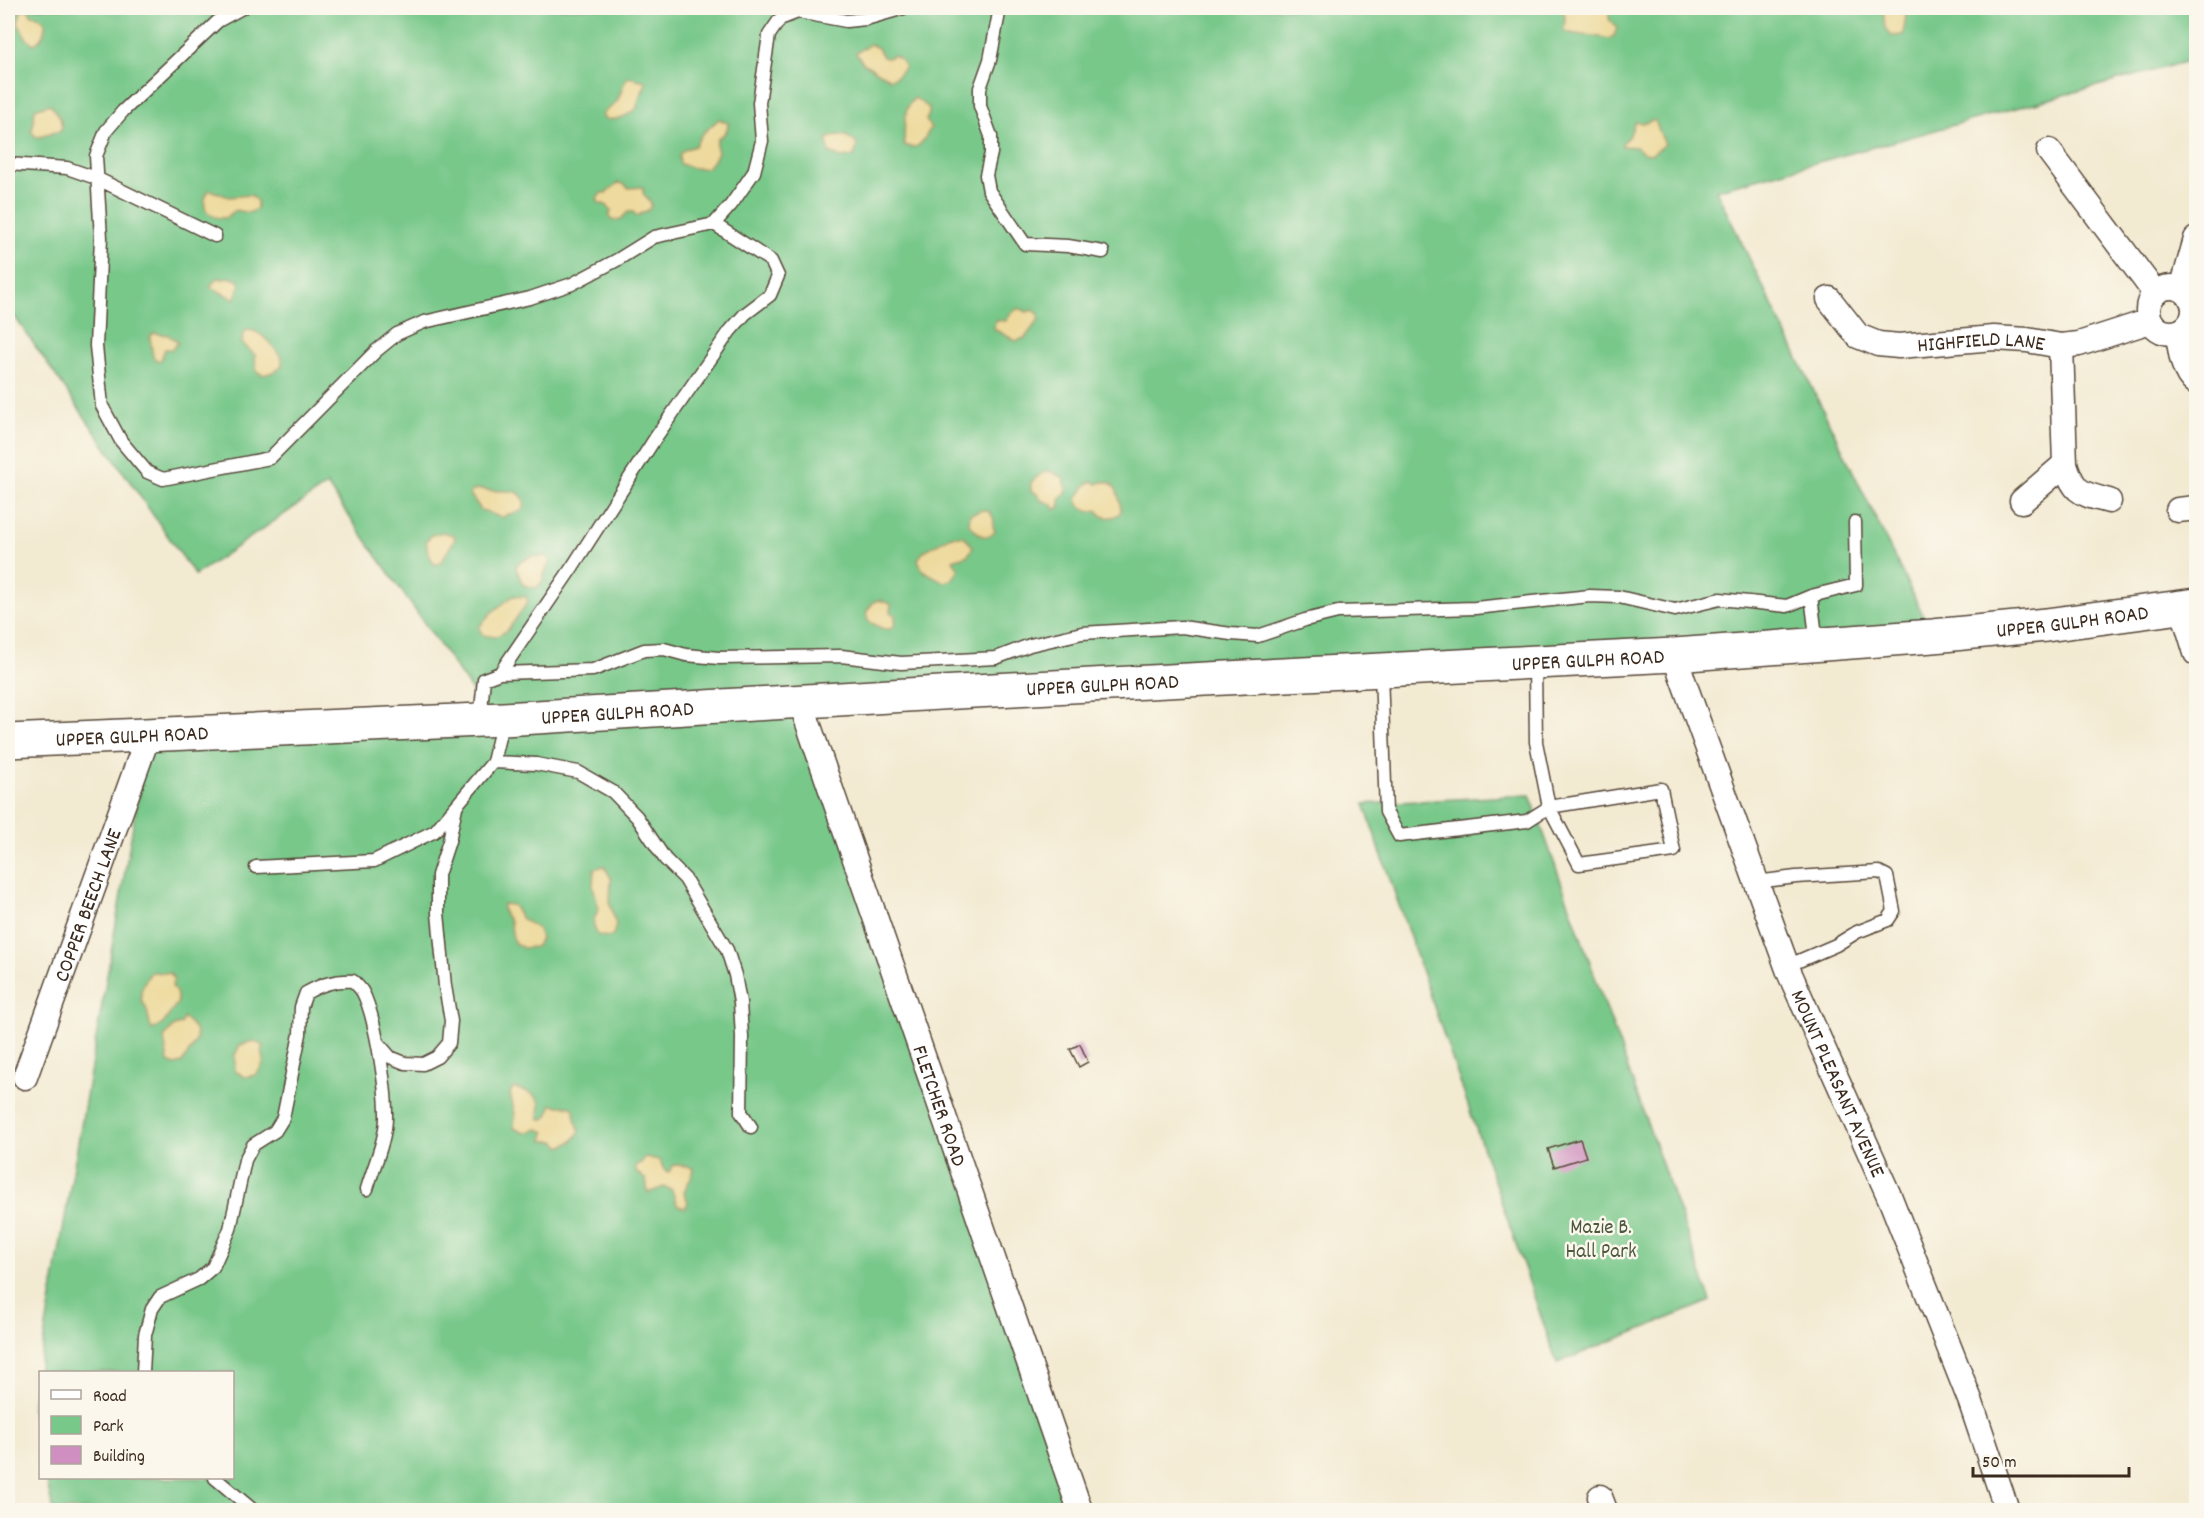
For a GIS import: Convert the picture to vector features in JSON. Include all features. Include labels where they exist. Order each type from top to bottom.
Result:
[{"type":"street","points":[[2049,151],[2155,292]]},
{"type":"street","points":[[2182,289],[2196,239]]},
{"type":"street","points":[[2173,286],[2182,289],[2190,296],[2194,311],[2193,319],[2185,329],[2178,333],[2165,333],[2155,328],[2147,311],[2155,292],[2161,288],[2173,286]]},
{"type":"street","name":"HIGHFIELD LANE","points":[[1829,299],[1858,336],[1878,344],[1899,346],[1994,338],[2027,340],[2061,346],[2079,344],[2150,321]]},
{"type":"street","points":[[2178,333],[2181,359],[2196,383]]},
{"type":"street","points":[[2061,346],[2066,464],[2071,480],[2081,494],[2109,501]]},
{"type":"street","points":[[2022,501],[2066,464]]},
{"type":"street","points":[[2189,606],[2196,653]]},
{"type":"street","name":"UPPER GULPH ROAD","points":[[8,741],[491,719],[800,700],[1674,655],[2046,625],[2189,606]]},
{"type":"street","name":"MOUNT PLEASANT AVENUE","points":[[1674,655],[1787,966],[1890,1198],[1970,1400],[2007,1510]]},
{"type":"street","name":"FLETCHER ROAD","points":[[800,700],[1080,1510]]},
{"type":"street","name":"COPPER BEECH LANE","points":[[25,1077],[149,733]]},
{"type":"lane","points":[[242,8],[218,21],[123,111],[106,131],[96,156],[101,238],[96,346],[102,406],[121,441],[140,464],[147,472],[163,479],[270,458],[376,351],[397,334],[424,322],[530,298],[572,284],[618,260],[654,237],[714,224],[731,205],[754,172],[762,141],[759,103],[769,35],[780,20],[798,12],[846,21],[866,19],[904,8]]},
{"type":"lane","points":[[1000,8],[990,60],[980,88],[980,106],[991,136],[991,153],[986,175],[989,191],[1025,243],[1068,246],[1103,252]]},
{"type":"lane","points":[[8,164],[67,168],[96,178],[215,236]]},
{"type":"lane","points":[[500,673],[573,566],[656,437],[730,331],[745,314],[770,295],[778,276],[771,261],[714,224]]},
{"type":"lane","points":[[256,867],[374,861],[435,831],[493,762],[491,719],[484,679],[500,673],[593,670],[644,651],[664,649],[687,655],[719,658],[841,656],[901,663],[996,658],[1030,645],[1082,633],[1182,627],[1258,636],[1305,620],[1338,612],[1475,608],[1590,596],[1619,597],[1676,610],[1720,599],[1787,606],[1811,596],[1856,585],[1855,522]]},
{"type":"lane","points":[[1811,596],[1817,645]]},
{"type":"lane","points":[[1381,670],[1386,812],[1399,836],[1527,821],[1549,807],[1660,789],[1674,851],[1579,864],[1549,807],[1536,742],[1535,663]]},
{"type":"lane","points":[[493,762],[536,764],[578,771],[613,792],[637,818],[665,860],[685,879],[727,950],[735,975],[740,1002],[742,1037],[741,1112],[751,1127]]},
{"type":"lane","points":[[377,1042],[390,1057],[405,1063],[423,1064],[437,1057],[448,1043],[451,1021],[438,913],[438,875],[449,841],[456,807]]},
{"type":"lane","points":[[1756,882],[1879,872],[1887,876],[1894,911],[1888,920],[1857,932],[1836,945],[1787,966]]},
{"type":"lane","points":[[143,1371],[146,1335],[152,1309],[160,1297],[199,1279],[213,1267],[230,1229],[245,1160],[253,1145],[275,1131],[283,1118],[300,1034],[301,1007],[306,993],[321,984],[339,980],[353,981],[362,990],[369,1007],[377,1042],[386,1114],[384,1130],[367,1189]]},
{"type":"lane","points":[[216,1479],[253,1510]]},
{"type":"green space","points":[[8,8],[2196,8],[2196,59],[1716,190],[1933,636],[800,700],[1080,1510],[53,1510],[46,1479],[234,1479],[234,1371],[39,1371],[39,1446],[32,1408],[149,733],[492,719],[327,485],[195,575],[8,307]]},
{"type":"green space","name":"Mazie B. Hall Park","points":[[1530,795],[1711,1301],[1557,1363],[1364,804]]},
{"type":"sand","points":[[27,8],[32,15],[38,16],[45,22],[43,35],[34,44],[27,39],[18,23],[21,11]]},
{"type":"sand","points":[[1560,8],[1609,8],[1609,19],[1617,28],[1614,36],[1609,39],[1564,31],[1565,15]]},
{"type":"sand","points":[[1883,8],[1904,8],[1906,15],[1903,35],[1891,36],[1885,28]]},
{"type":"sand","points":[[870,44],[878,48],[883,57],[888,58],[893,55],[900,59],[905,67],[896,77],[890,79],[863,63],[856,53]]},
{"type":"sand","points":[[628,77],[646,81],[637,108],[622,117],[605,119],[602,115],[617,101]]},
{"type":"sand","points":[[915,98],[929,108],[926,120],[931,128],[918,146],[910,147],[904,145],[905,119],[908,107]]},
{"type":"sand","points":[[50,104],[60,120],[61,131],[36,137],[31,131],[35,109]]},
{"type":"sand","points":[[719,119],[728,123],[727,128],[718,138],[716,145],[718,152],[707,168],[694,168],[680,164],[679,155],[685,149],[695,146],[701,135]]},
{"type":"sand","points":[[1654,120],[1665,144],[1652,154],[1644,153],[1636,147],[1622,146],[1622,143],[1629,137],[1635,122],[1645,123]]},
{"type":"sand","points":[[836,135],[846,136],[856,143],[854,156],[842,158],[829,153],[827,139]]},
{"type":"sand","points":[[618,183],[628,188],[643,187],[643,193],[651,203],[650,209],[637,216],[633,212],[628,212],[621,219],[613,221],[609,217],[611,210],[599,203],[597,199],[601,193],[606,193]]},
{"type":"sand","points":[[210,190],[229,197],[250,195],[257,201],[257,209],[249,213],[236,210],[225,218],[210,215],[205,208],[205,199]]},
{"type":"sand","points":[[228,277],[238,280],[240,286],[234,299],[210,287],[217,278]]},
{"type":"sand","points":[[1019,308],[1027,312],[1033,310],[1038,313],[1039,319],[1025,338],[1016,341],[994,329],[995,320],[1006,321],[1010,314]]},
{"type":"sand","points":[[246,330],[257,332],[267,340],[282,358],[282,366],[276,371],[263,375],[256,371],[255,355],[242,343]]},
{"type":"sand","points":[[154,333],[168,335],[178,342],[172,349],[165,349],[159,361],[153,357],[150,337]]},
{"type":"sand","points":[[1049,471],[1063,477],[1067,491],[1061,498],[1059,508],[1054,509],[1053,505],[1041,500],[1036,493],[1031,491],[1031,482],[1042,473]]},
{"type":"sand","points":[[1092,481],[1097,484],[1109,482],[1113,485],[1120,500],[1121,512],[1115,516],[1105,517],[1097,510],[1089,512],[1079,505],[1077,498],[1086,485]]},
{"type":"sand","points":[[473,490],[516,492],[524,501],[524,509],[503,517],[481,510],[470,494]]},
{"type":"sand","points":[[983,510],[990,512],[994,520],[995,532],[988,537],[980,535],[969,524],[970,514]]},
{"type":"sand","points":[[443,532],[454,535],[455,539],[441,562],[435,565],[428,553],[426,541],[432,535]]},
{"type":"sand","points":[[951,536],[964,536],[973,547],[968,555],[953,560],[959,570],[952,580],[944,582],[922,570],[918,559],[924,551]]},
{"type":"sand","points":[[532,556],[545,556],[550,561],[543,581],[536,588],[523,585],[516,568],[518,563]]},
{"type":"sand","points":[[513,596],[526,597],[528,602],[507,631],[495,637],[483,635],[480,626],[491,613]]},
{"type":"sand","points":[[879,600],[891,604],[890,612],[895,615],[893,628],[883,629],[868,621],[866,613],[873,602]]},
{"type":"sand","points":[[604,866],[611,878],[610,904],[616,925],[613,935],[607,937],[598,935],[594,925],[599,909],[593,886],[594,869]]},
{"type":"sand","points":[[503,904],[513,905],[521,918],[538,929],[541,939],[535,947],[523,948],[514,943],[510,922],[503,911]]},
{"type":"sand","points":[[151,972],[170,973],[174,979],[172,986],[178,1002],[163,1024],[152,1030],[141,999],[141,991]]},
{"type":"sand","points":[[184,1018],[195,1030],[196,1040],[182,1063],[175,1065],[168,1062],[164,1038],[174,1026],[181,1024]]},
{"type":"sand","points":[[254,1041],[263,1046],[261,1051],[264,1057],[263,1063],[256,1075],[245,1077],[235,1071],[235,1055],[240,1045]]},
{"type":"sand","points":[[513,1088],[525,1091],[539,1100],[540,1119],[545,1119],[549,1114],[551,1105],[574,1109],[580,1131],[573,1141],[561,1147],[555,1141],[543,1141],[545,1132],[538,1129],[525,1133],[514,1128],[515,1114],[510,1093]]},
{"type":"sand","points":[[645,1157],[659,1160],[665,1171],[669,1172],[674,1165],[694,1169],[684,1192],[688,1202],[685,1208],[677,1205],[672,1190],[664,1187],[648,1193],[646,1180],[636,1172],[636,1165],[641,1163]]},
{"type":"building","points":[[1080,1044],[1088,1062],[1079,1067],[1070,1049]]},
{"type":"building","points":[[1580,1139],[1586,1157],[1554,1167],[1548,1149]]}]
